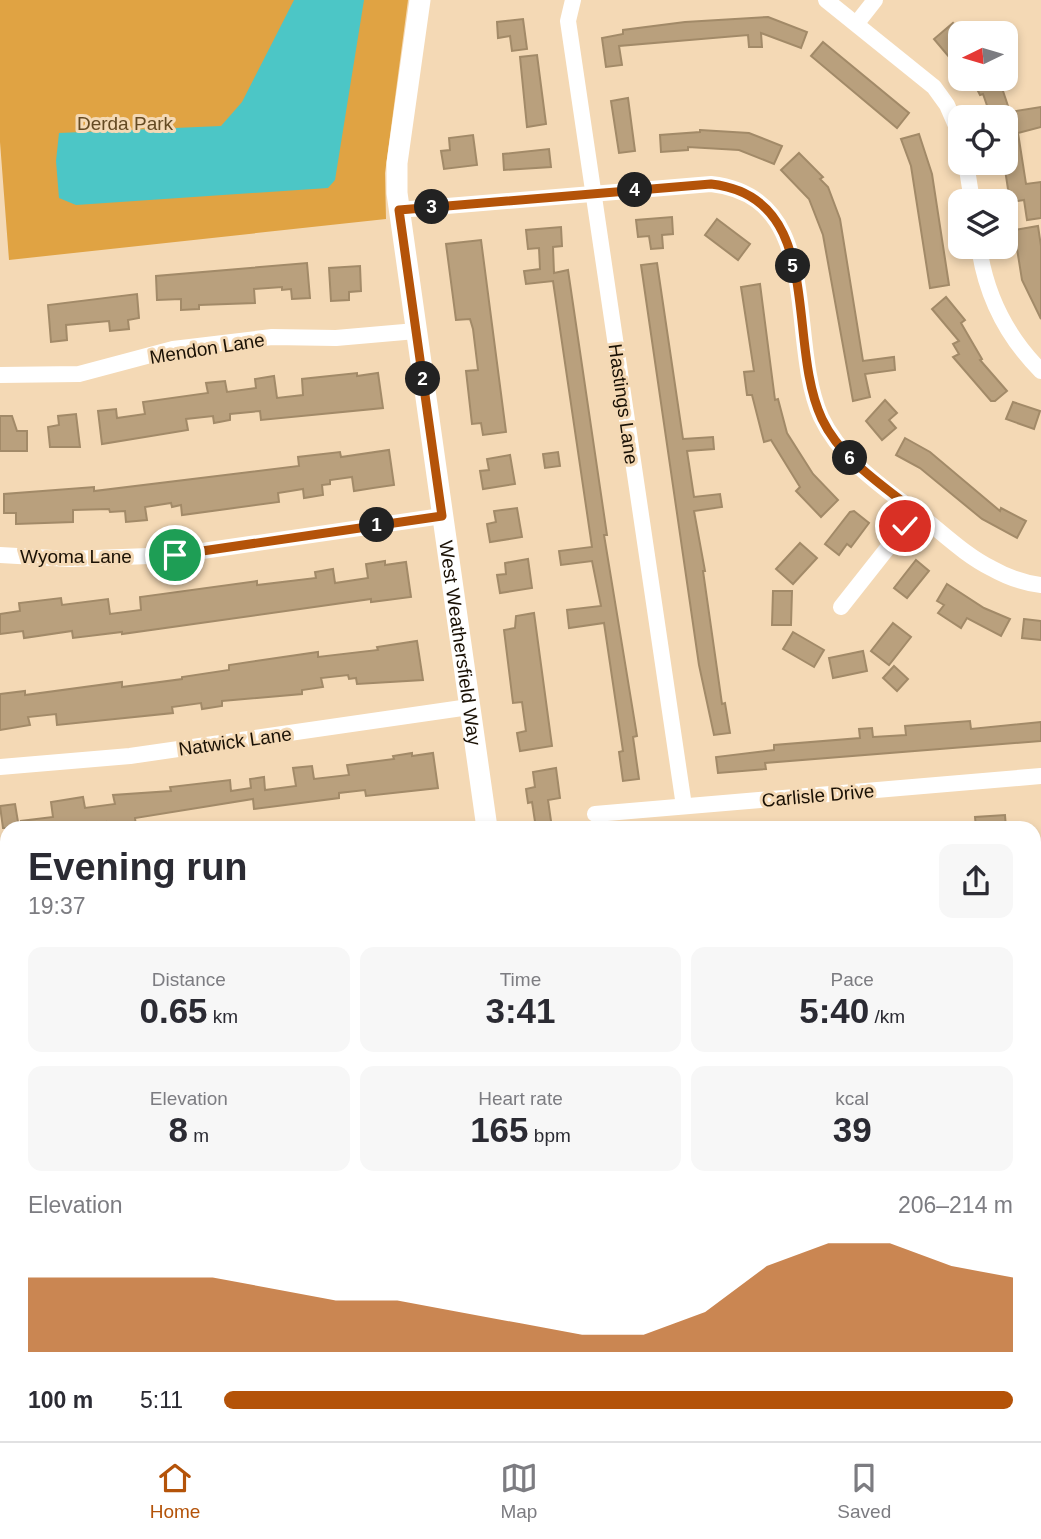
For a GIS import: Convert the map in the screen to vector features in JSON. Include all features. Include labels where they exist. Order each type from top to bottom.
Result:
[{"type":"street","name":"West Weathersfield Way","points":[[420,0],[397,163],[399,210],[485,821]]},
{"type":"street","points":[[825,0],[934,87],[948,107]]},
{"type":"street","points":[[857,23],[875,0]]},
{"type":"street","name":"Hastings Lane","points":[[572,1],[568,21],[684,806]]},
{"type":"street","points":[[399,210],[711,184],[743,190],[769,209],[790,248],[807,363],[822,419],[844,452],[989,568],[1041,585]]},
{"type":"street","points":[[982,259],[988,288],[999,315],[1041,371]]},
{"type":"street","name":"Mendon Lane","points":[[0,375],[79,374],[173,349],[272,337],[336,338],[416,331]]},
{"type":"street","points":[[841,607],[916,512]]},
{"type":"street","name":"Wyoma Lane","points":[[0,555],[70,559],[175,555],[442,516]]},
{"type":"street","name":"Natwick Lane","points":[[0,767],[130,756],[469,707]]},
{"type":"street","name":"Carlisle Drive","points":[[595,814],[1041,776]]},
{"type":"green space","name":"Derda Park","points":[[0,0],[408,0],[385,173],[386,219],[9,260],[0,142]]},
{"type":"water","points":[[294,0],[364,0],[335,180],[328,188],[76,205],[59,198],[56,161],[59,133],[221,126],[242,102]]},
{"type":"building","points":[[768,17],[807,32],[801,48],[761,33],[762,47],[749,47],[748,35],[619,46],[622,65],[606,67],[602,38],[623,34],[623,30],[685,22]]},
{"type":"building","points":[[523,19],[527,49],[512,51],[510,36],[498,38],[497,22]]},
{"type":"building","points":[[948,27],[948,56],[934,39]]},
{"type":"building","points":[[823,42],[909,113],[897,128],[811,56]]},
{"type":"building","points":[[537,55],[546,124],[527,127],[520,57]]},
{"type":"building","points":[[978,91],[1003,91],[1008,105],[987,105],[983,94],[980,95]]},
{"type":"building","points":[[628,98],[635,151],[619,153],[611,101]]},
{"type":"building","points":[[1041,107],[1041,127],[1018,133],[1018,111]]},
{"type":"building","points":[[700,130],[749,133],[782,146],[774,164],[739,150],[688,147],[688,150],[661,152],[660,135]]},
{"type":"building","points":[[1018,133],[1026,184],[1041,182],[1041,218],[1027,220],[1024,200],[1018,201],[1018,189],[1008,189],[1006,175],[1018,175]]},
{"type":"building","points":[[919,134],[932,174],[949,285],[930,288],[911,166],[901,139]]},
{"type":"building","points":[[473,135],[477,165],[444,169],[441,151],[450,150],[449,138]]},
{"type":"building","points":[[549,149],[551,167],[504,170],[503,154]]},
{"type":"building","points":[[799,153],[823,177],[820,179],[828,187],[840,219],[863,361],[894,357],[895,370],[865,374],[870,397],[853,401],[823,235],[809,199],[781,170]]},
{"type":"building","points":[[672,217],[673,234],[662,235],[663,248],[651,249],[649,236],[638,237],[636,220]]},
{"type":"building","points":[[717,219],[750,244],[738,260],[705,235]]},
{"type":"building","points":[[1038,226],[1041,246],[1041,319],[1022,280],[1018,229]]},
{"type":"building","points":[[561,227],[562,246],[553,247],[554,273],[568,270],[607,535],[604,535],[637,736],[633,737],[639,779],[623,781],[619,752],[623,751],[604,623],[569,628],[567,610],[601,606],[592,561],[561,565],[559,551],[592,547],[553,281],[526,284],[524,271],[540,269],[539,248],[528,249],[526,230]]},
{"type":"building","points":[[481,240],[506,432],[483,435],[481,423],[472,424],[466,371],[478,370],[473,329],[470,319],[456,320],[446,244]]},
{"type":"building","points":[[307,263],[310,298],[292,299],[291,289],[282,290],[282,287],[254,289],[255,303],[199,305],[199,309],[181,310],[181,299],[157,300],[156,276]]},
{"type":"building","points":[[657,263],[683,439],[713,437],[714,449],[687,451],[694,497],[720,494],[722,507],[694,511],[705,571],[722,704],[725,703],[730,733],[714,735],[699,665],[641,265]]},
{"type":"building","points":[[360,266],[361,291],[349,292],[349,300],[331,301],[329,268]]},
{"type":"building","points":[[760,284],[775,400],[778,399],[787,433],[813,474],[838,500],[821,517],[796,491],[800,487],[771,440],[764,442],[752,395],[747,395],[744,372],[754,371],[741,287]]},
{"type":"building","points":[[137,294],[139,318],[128,320],[129,329],[110,331],[109,321],[66,325],[67,340],[51,342],[48,305]]},
{"type":"building","points":[[946,297],[965,320],[961,323],[982,359],[980,360],[1007,391],[995,401],[991,401],[953,357],[959,354],[953,344],[959,341],[932,309]]},
{"type":"building","points":[[357,373],[357,376],[378,373],[383,408],[261,420],[260,411],[230,414],[230,420],[214,423],[213,416],[186,419],[188,430],[102,444],[98,411],[116,409],[117,418],[145,414],[143,402],[208,393],[206,383],[225,381],[227,392],[256,388],[255,379],[274,376],[277,398],[303,395],[302,379]]},
{"type":"building","points":[[885,400],[897,413],[889,420],[896,428],[882,440],[866,421]]},
{"type":"building","points":[[1013,402],[1040,411],[1034,429],[1006,419]]},
{"type":"building","points":[[76,414],[80,447],[50,447],[48,427],[59,425],[58,416]]},
{"type":"building","points":[[0,416],[12,416],[17,431],[27,431],[27,451],[0,451]]},
{"type":"building","points":[[905,438],[930,452],[1000,511],[1001,508],[1026,521],[1017,538],[982,519],[920,468],[896,455]]},
{"type":"building","points":[[389,450],[394,485],[354,491],[352,477],[330,480],[330,484],[322,485],[323,495],[304,498],[303,489],[278,493],[279,502],[182,515],[181,505],[172,507],[171,503],[145,507],[147,520],[126,522],[125,511],[110,512],[109,509],[73,510],[73,522],[16,524],[16,513],[4,513],[4,494],[94,487],[94,491],[299,466],[298,457],[340,452],[341,457]]},
{"type":"building","points":[[558,452],[560,466],[545,468],[543,454]]},
{"type":"building","points":[[510,455],[515,484],[483,489],[480,471],[489,470],[487,459]]},
{"type":"building","points":[[517,508],[522,537],[490,542],[487,524],[496,522],[494,511]]},
{"type":"building","points":[[854,511],[869,523],[851,547],[847,544],[839,555],[825,544],[850,512]]},
{"type":"building","points":[[800,543],[817,558],[793,584],[776,569]]},
{"type":"building","points":[[528,559],[532,588],[500,593],[497,575],[506,574],[505,563]]},
{"type":"building","points":[[916,560],[929,571],[907,598],[894,588]]},
{"type":"building","points":[[385,561],[385,565],[406,562],[411,597],[371,602],[371,599],[122,634],[73,638],[72,631],[24,638],[23,631],[0,634],[0,614],[20,611],[19,603],[61,598],[62,605],[108,599],[110,614],[141,610],[140,597],[257,581],[257,585],[316,578],[315,572],[333,569],[335,583],[368,578],[366,564]]},
{"type":"building","points":[[947,584],[984,608],[1010,619],[1001,636],[967,618],[961,628],[938,613],[944,605],[937,601]]},
{"type":"building","points":[[773,591],[792,591],[791,625],[772,625]]},
{"type":"building","points":[[534,613],[552,746],[520,751],[517,733],[526,731],[522,702],[513,703],[504,630],[515,628],[516,616]]},
{"type":"building","points":[[1024,619],[1041,621],[1041,640],[1022,638]]},
{"type":"building","points":[[893,623],[911,637],[889,665],[871,651]]},
{"type":"building","points":[[793,632],[824,650],[814,667],[783,649]]},
{"type":"building","points":[[417,641],[423,680],[357,684],[356,678],[349,679],[348,675],[321,678],[323,687],[302,690],[302,694],[222,701],[222,706],[202,709],[201,703],[172,707],[173,713],[57,725],[56,714],[28,717],[30,725],[0,730],[0,694],[25,691],[25,695],[122,682],[122,687],[229,670],[229,665],[318,652],[318,657],[378,650],[377,647]]},
{"type":"building","points":[[863,651],[867,671],[833,678],[829,658]]},
{"type":"building","points":[[894,666],[908,679],[897,691],[883,678]]},
{"type":"building","points":[[970,721],[971,729],[1041,722],[1041,741],[765,763],[766,769],[718,773],[716,757],[774,750],[774,745],[860,738],[859,729],[872,728],[873,737],[906,735],[905,726]]},
{"type":"building","points":[[433,753],[438,788],[366,796],[365,790],[339,793],[339,798],[254,809],[253,799],[135,818],[135,821],[21,821],[53,817],[51,802],[83,797],[85,808],[115,804],[113,795],[171,791],[170,787],[230,780],[231,791],[251,788],[250,779],[264,777],[265,790],[296,786],[293,768],[312,766],[314,779],[349,775],[347,765],[394,759],[393,756]]},
{"type":"building","points":[[556,768],[560,798],[548,800],[551,821],[535,821],[532,802],[528,803],[526,789],[535,787],[533,772]]},
{"type":"building","points":[[15,804],[18,821],[2,821],[0,806]]},
{"type":"building","points":[[1005,815],[1005,821],[975,821],[975,817]]},
{"type":"route","points":[[175,555],[442,516],[399,210],[711,184],[743,190],[754,196],[769,209],[786,235],[812,389],[822,419],[844,452],[916,512],[905,526]]}]
